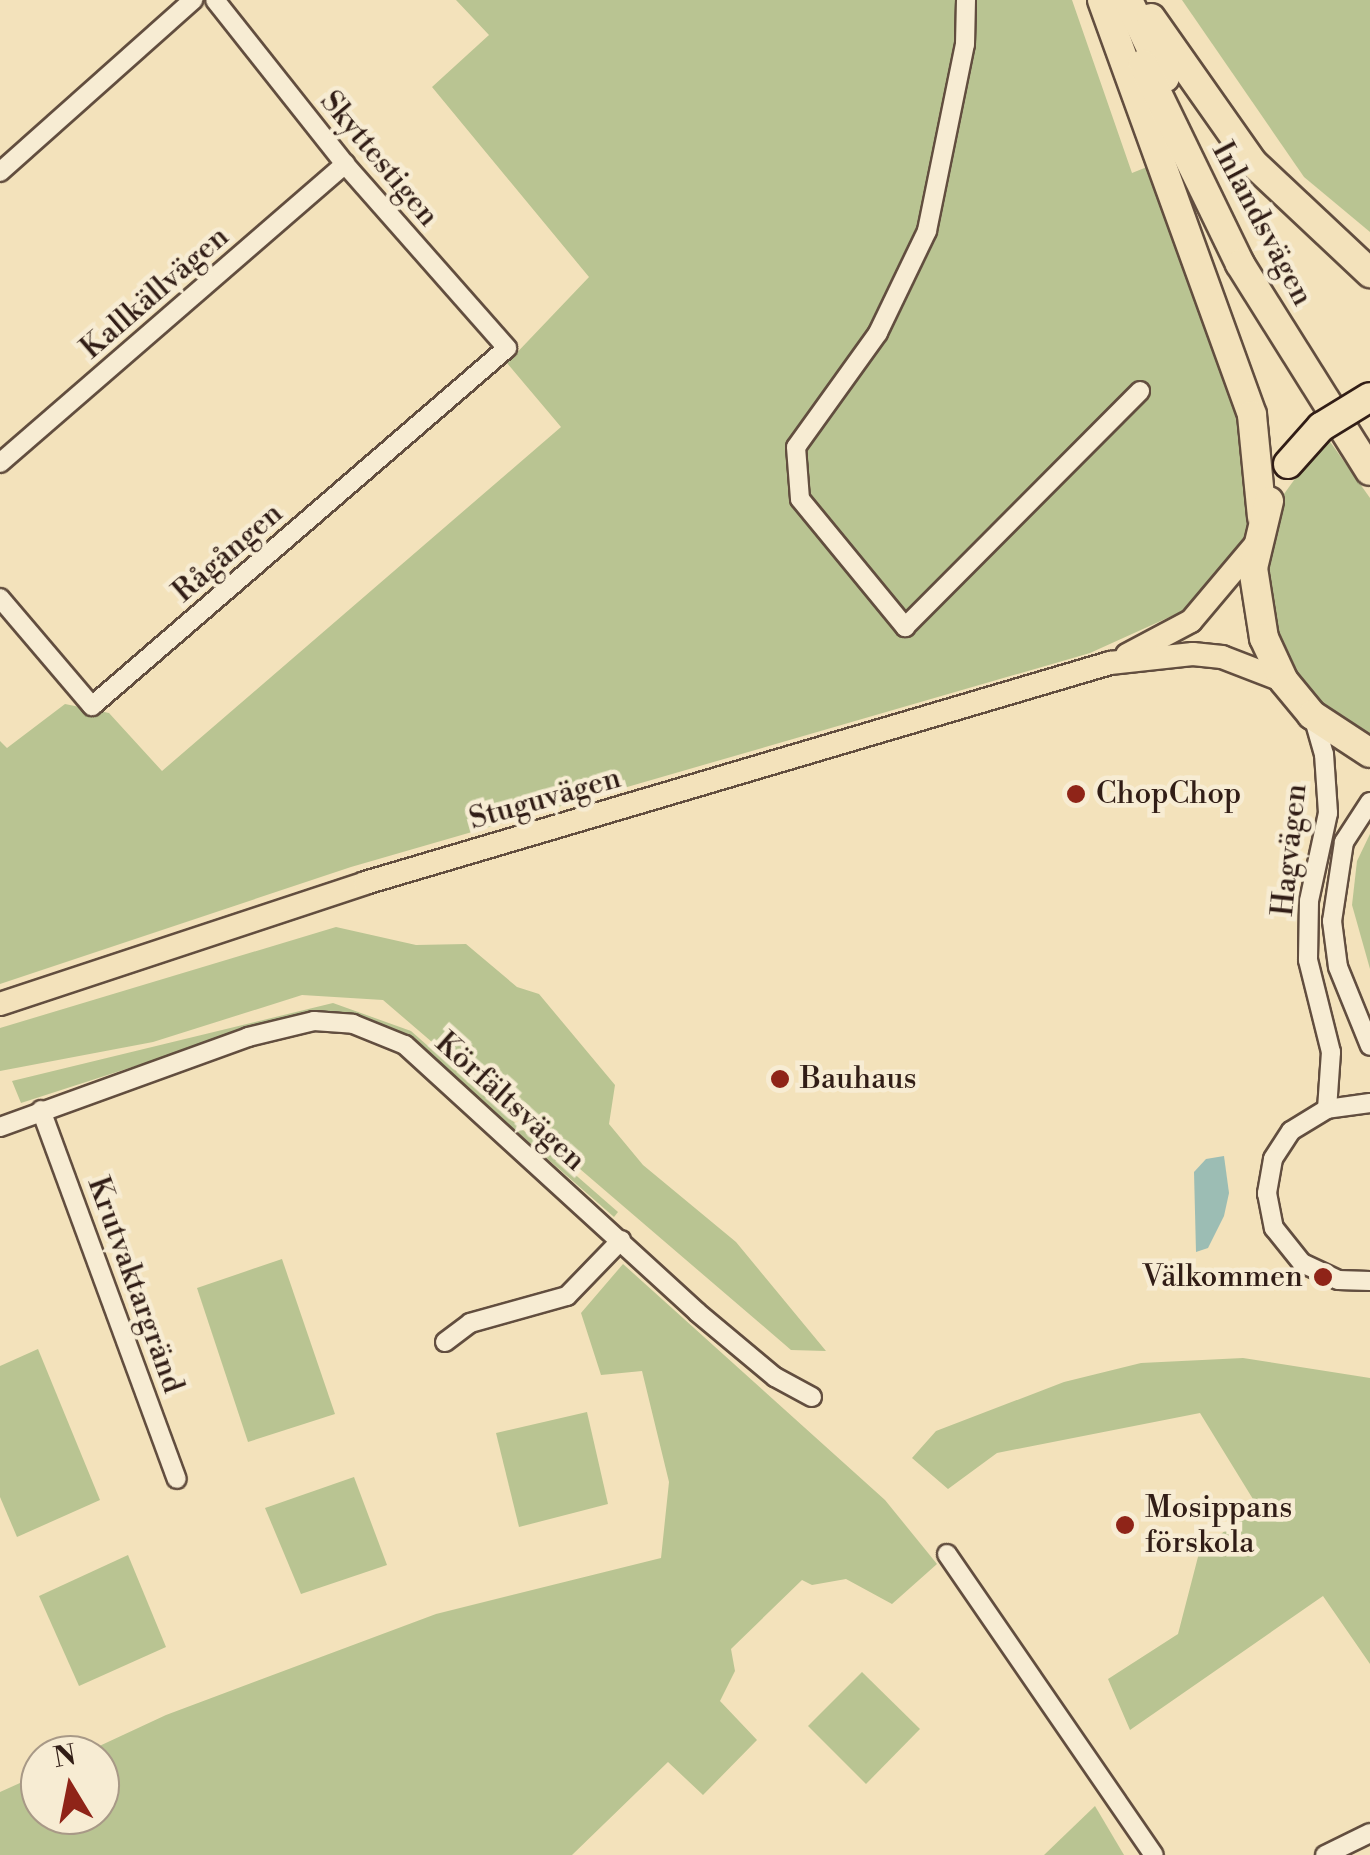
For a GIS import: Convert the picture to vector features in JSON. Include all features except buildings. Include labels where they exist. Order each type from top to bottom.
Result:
[{"type":"highway","points":[[1102,0],[1252,415],[1262,516]]},
{"type":"highway","name":"Inlandsvägen","points":[[1112,0],[1240,264],[1370,471]]},
{"type":"highway","name":"Inlandsvägen","points":[[1128,0],[1256,260],[1370,452]]},
{"type":"highway","points":[[1142,0],[1253,163],[1370,273]]},
{"type":"highway","points":[[1370,396],[1321,428],[1288,464],[1262,516],[1256,545],[1258,616],[1284,681],[1312,715],[1370,754]]},
{"type":"main road","name":"Stuguvägen","points":[[1110,663],[1191,621],[1256,545]]},
{"type":"main road","name":"Stuguvägen","points":[[0,1004],[348,888],[1110,663],[1194,654],[1222,657],[1284,681]]},
{"type":"street","points":[[0,172],[193,0]]},
{"type":"street","name":"Skyttestigen","points":[[215,0],[345,164],[507,348]]},
{"type":"street","points":[[966,0],[965,44],[927,230],[878,333],[796,447],[800,499],[904,627],[1140,391]]},
{"type":"street","name":"Kallkällvägen","points":[[0,463],[345,164]]},
{"type":"street","name":"Rågången","points":[[0,598],[92,706],[507,348]]},
{"type":"street","name":"Hagvägen","points":[[1312,715],[1324,754],[1328,812],[1309,901],[1308,960],[1331,1052],[1327,1109]]},
{"type":"street","name":"Hagvägen","points":[[1370,802],[1344,842],[1332,921],[1338,967],[1370,1046]]},
{"type":"street","name":"Körfältsvägen","points":[[0,1127],[248,1037],[314,1021],[354,1024],[405,1045],[775,1377],[812,1397]]},
{"type":"street","points":[[1368,1282],[1338,1280],[1302,1263],[1270,1216],[1268,1182],[1276,1152],[1291,1131],[1327,1109],[1370,1103]]},
{"type":"street","name":"Krutvaktargränd","points":[[41,1110],[177,1479]]},
{"type":"street","points":[[445,1342],[470,1322],[567,1296],[621,1240]]},
{"type":"street","points":[[947,1554],[1154,1855]]},
{"type":"street","points":[[1325,1855],[1370,1833]]},
{"type":"green space","points":[[456,0],[1072,0],[1132,173],[1147,167],[1186,250],[1253,460],[1248,532],[1239,557],[1196,605],[1090,653],[351,867],[0,984],[0,741],[7,748],[65,704],[109,713],[162,771],[561,427],[507,363],[589,277],[432,87],[489,35]]},
{"type":"green space","points":[[1182,0],[1370,0],[1370,232],[1304,177]]},
{"type":"green space","points":[[1326,436],[1370,498],[1370,743],[1325,714],[1288,670],[1262,589],[1276,505]]},
{"type":"green space","points":[[1370,834],[1370,969],[1352,905],[1357,861]]},
{"type":"green space","points":[[336,927],[416,945],[466,944],[517,987],[539,994],[615,1085],[609,1124],[643,1165],[736,1242],[826,1351],[791,1350],[383,1000],[302,995],[153,1042],[0,1071],[0,1028]]},
{"type":"green space","points":[[333,1003],[411,1031],[539,1144],[535,1148],[407,1037],[333,1011],[293,1015],[21,1103],[12,1081]]},
{"type":"green space","points":[[547,1150],[618,1212],[614,1217],[543,1155]]},
{"type":"green space","points":[[282,1259],[335,1414],[248,1442],[197,1288]]},
{"type":"green space","points":[[623,1264],[885,1500],[937,1564],[892,1604],[846,1579],[812,1585],[802,1580],[731,1649],[735,1671],[720,1701],[757,1740],[703,1795],[668,1762],[572,1855],[0,1855],[0,1792],[20,1783],[20,1835],[120,1835],[120,1736],[166,1715],[436,1614],[661,1558],[669,1482],[642,1371],[601,1375],[581,1313]]},
{"type":"green space","points":[[38,1349],[100,1500],[17,1537],[0,1497],[0,1366]]},
{"type":"green space","points":[[1243,1358],[1370,1378],[1370,1664],[1323,1596],[1130,1730],[1108,1679],[1178,1634],[1199,1553],[1256,1504],[1200,1413],[997,1453],[948,1489],[912,1458],[936,1431],[1064,1382],[1141,1363]]},
{"type":"green space","points":[[587,1412],[608,1504],[519,1527],[496,1433]]},
{"type":"green space","points":[[354,1477],[387,1565],[301,1594],[265,1508]]},
{"type":"green space","points":[[128,1555],[166,1647],[79,1686],[39,1596]]},
{"type":"green space","points":[[862,1672],[920,1729],[866,1784],[808,1726]]},
{"type":"green space","points":[[1095,1806],[1124,1855],[1044,1855]]},
{"type":"water","points":[[1224,1156],[1229,1193],[1224,1216],[1208,1248],[1196,1252],[1194,1172],[1206,1159]]},
{"type":"place","name":"ChopChop","points":[[1076,794]]},
{"type":"place","name":"Bauhaus","points":[[780,1079]]},
{"type":"place","name":"Välkommen","points":[[1323,1277]]},
{"type":"place","name":"Mosippans förskola","points":[[1125,1525]]}]
